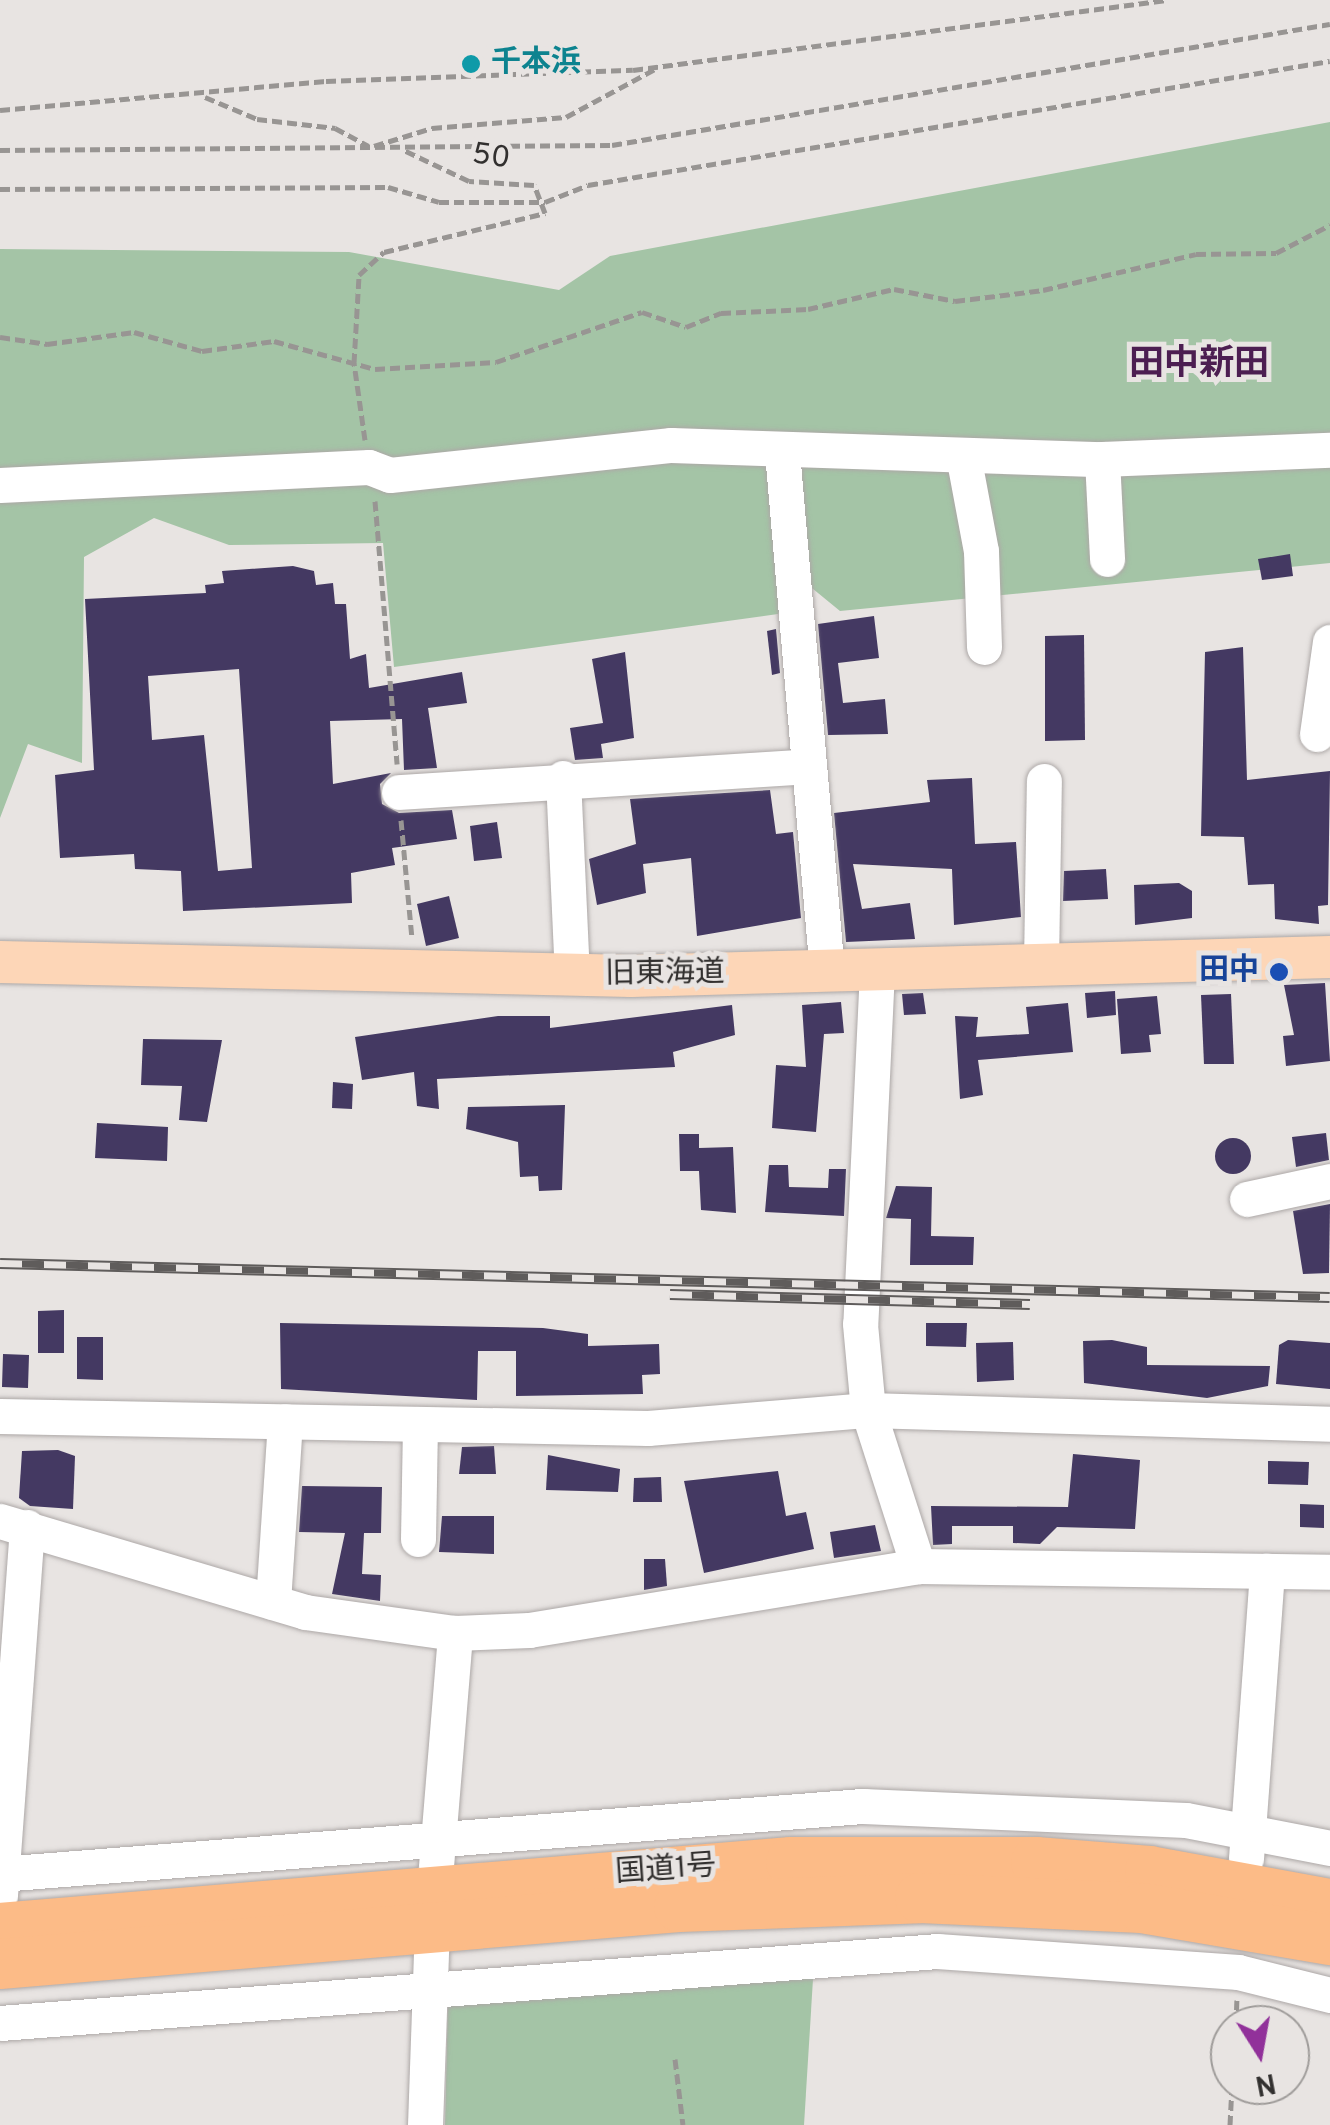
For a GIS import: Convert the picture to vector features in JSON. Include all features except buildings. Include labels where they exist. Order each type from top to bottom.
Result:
[{"type":"highway","name":"国道1号","points":[[0,1928],[828,1862],[1150,1871],[1330,1904]]},
{"type":"highway","name":"国道1号","points":[[0,1964],[679,1907],[920,1898],[1142,1908],[1330,1940]]},
{"type":"main road","name":"旧東海道","points":[[0,962],[572,976],[827,973],[1330,957]]},
{"type":"street","points":[[0,485],[369,467],[390,475],[525,465],[671,445],[782,452],[1102,459],[1330,450]]},
{"type":"street","points":[[782,452],[827,973]]},
{"type":"street","points":[[962,455],[981,551],[984,647]]},
{"type":"street","points":[[1102,459],[1108,559]]},
{"type":"street","points":[[1317,734],[1330,642]]},
{"type":"street","points":[[399,792],[563,778],[808,766]]},
{"type":"street","points":[[563,778],[572,976]]},
{"type":"street","points":[[1041,964],[1044,781]]},
{"type":"street","points":[[878,970],[860,1324],[868,1410],[918,1566]]},
{"type":"street","points":[[1247,1199],[1330,1181]]},
{"type":"street","points":[[0,1416],[648,1428],[868,1410],[1330,1424]]},
{"type":"street","points":[[274,1602],[285,1421]]},
{"type":"street","points":[[418,1538],[420,1424]]},
{"type":"street","points":[[1330,1572],[918,1566],[529,1630],[454,1633],[274,1602],[14,1524],[1,1881],[438,1852],[863,1806],[980,1806],[1248,1844],[1330,1848]]},
{"type":"street","points":[[1248,1844],[1267,1571]]},
{"type":"street","points":[[438,1852],[454,1633]]},
{"type":"street","points":[[0,2024],[432,1969],[937,1952],[1239,1960],[1330,1995]]},
{"type":"street","points":[[425,2125],[432,1969]]},
{"type":"path","points":[[0,110],[203,96],[326,80],[659,66],[1166,0]]},
{"type":"path","points":[[400,148],[666,138],[1330,24]]},
{"type":"path","points":[[0,189],[388,186],[426,200],[545,202],[588,185],[1330,61]]},
{"type":"path","points":[[0,150],[372,147],[432,128],[566,117],[659,66]]},
{"type":"path","name":"50","points":[[203,96],[257,118],[315,125],[372,147],[400,148],[468,181],[534,186],[545,202],[539,219],[384,252],[354,289],[354,363]]},
{"type":"path","points":[[0,337],[47,344],[134,332],[202,351],[274,342],[354,363],[521,358],[642,312],[686,327],[721,312],[808,309],[894,288],[954,301],[1043,290],[1196,254],[1276,252],[1330,225]]},
{"type":"path","points":[[354,363],[369,467],[412,971]]},
{"type":"path","points":[[675,2059],[683,2125]]},
{"type":"green space","points":[[1330,122],[1330,563],[840,611],[796,575],[778,614],[394,667],[383,543],[229,545],[154,518],[84,557],[82,763],[28,744],[0,818],[0,249],[349,252],[559,290],[610,256]]},
{"type":"green space","points":[[814,1963],[804,2125],[445,2125],[448,1997]]},
{"type":"railway","points":[[0,1263],[1330,1297]]},
{"type":"railway","points":[[670,1294],[1030,1304]]},
{"type":"place","name":"千本浜","points":[[471,64]]},
{"type":"place","name":"田中","points":[[1279,972]]},
{"type":"district","name":"田中新田","points":[[1199,365]]}]
